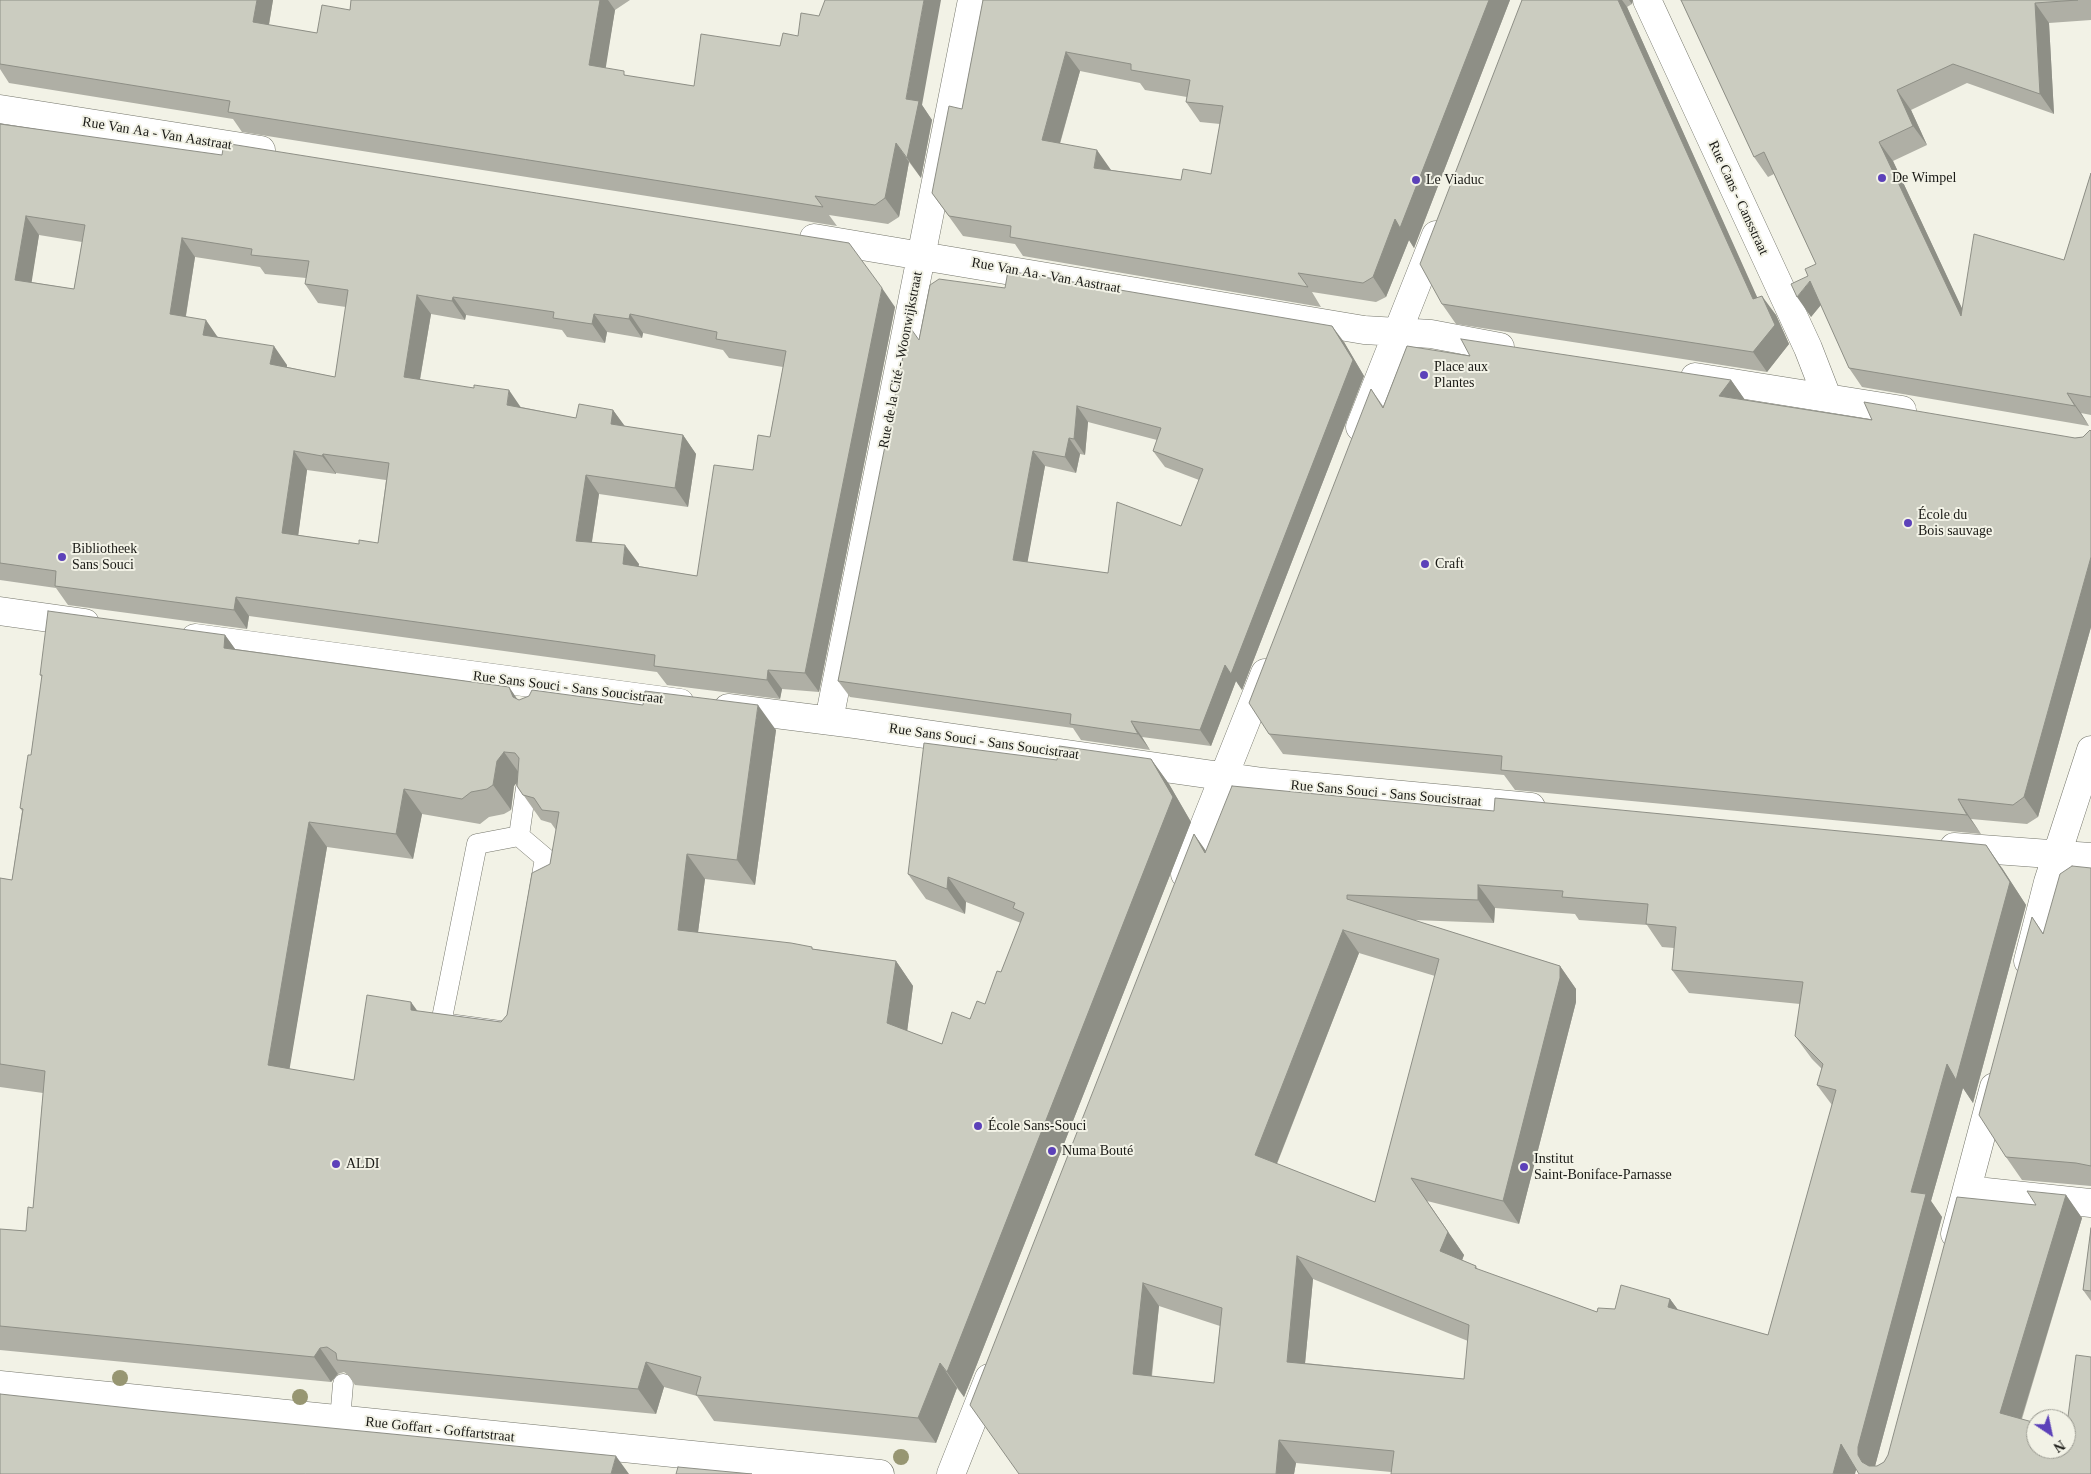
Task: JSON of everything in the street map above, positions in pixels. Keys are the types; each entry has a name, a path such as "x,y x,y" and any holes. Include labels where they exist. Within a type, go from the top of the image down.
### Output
{"street":[{"name":"Rue de la Cité - Woonwijkstraat","path":"829,720 972,0"},
{"name":"Rue Cans - Cansstraat","path":"1647,0 1808,348 1827,397"},
{"name":"Rue Van Aa - Van Aastraat","path":"0,109 286,155"},
{"path":"1351,450 1445,211"},
{"name":"Rue Van Aa - Van Aastraat","path":"790,234 1364,330 1431,334 1460,341 1527,351"},
{"path":"1672,373 1923,413"},
{"path":"0,611 108,626"},
{"name":"Rue Sans Souci - Sans Soucistraat","path":"168,634 541,695 829,720 1274,783 1560,810"},
{"path":"1177,896 1274,651"},
{"path":"2022,983 2058,855 2091,750"},
{"path":"1925,845 2091,857"},
{"path":"1949,1256 2002,1058"},
{"path":"1967,1190 2091,1203"},
{"path":"951,1474 996,1359"},
{"name":"Rue Goffart - Goffartstraat","path":"0,1385 880,1474"}],"lane":[{"path":"519,836 526,788"},
{"path":"519,836 545,858 515,1033 441,1023 477,844 519,836"},
{"path":"340,1420 343,1384"}],"building":[{"path":"0,0 257,0 253,22 317,33 322,5 350,10 351,0 600,0 589,65 624,71 624,75 694,86 701,34 780,46 783,33 798,36 801,13 819,16 825,0 924,0 906,99 919,101 907,158 896,143 885,198 875,205 815,196 823,207 228,112 230,101 0,64"},
{"path":"983,0 1489,0 1400,228 1395,219 1373,277 1363,283 1298,273 1308,287 1010,237 1011,226 949,216 932,193 949,106 962,109","holes":["1066,52 1131,64 1131,70 1190,80 1186,102 1223,106 1211,174 1183,169 1181,180 1094,168 1097,150 1042,140"]},
{"path":"1522,0 1618,0 1753,299 1762,296 1775,325 1753,352 1442,304 1420,264"},
{"path":"1681,0 2078,0 2035,3 2040,94 1953,64 1897,90 1913,126 1879,142 1961,316 1974,234 2064,260 2091,173 2091,397 2067,393 2075,406 1849,368 1810,281 1797,297 1791,284 1808,276 1805,269 1816,264 1764,152 1754,157"},
{"path":"0,124 222,155 224,143 849,243 882,288 805,673 768,670 767,680 654,666 655,655 236,597 234,610 55,586 56,571 0,563","holes":["26,216 85,225 74,289 15,280","182,238 252,249 251,255 309,261 305,284 348,290 335,377 270,364 274,346 203,335 206,320 170,314","417,295 452,301 453,297 554,312 553,318 592,324 594,314 629,319 630,314 717,332 716,339 786,351 770,437 758,435 753,470 714,465 697,576 623,564 625,545 576,541 586,475 675,488 683,435 611,424 613,410 579,404 576,418 507,405 509,390 474,385 474,388 404,377","294,451 389,463 378,543 359,540 359,544 282,533"]},
{"path":"1008,271 1332,326 1353,360 1231,674 1225,665 1200,730 1131,721 1138,734 1070,724 1071,714 838,681 909,326 919,340 930,285 939,279 1005,288","holes":["1077,406 1161,428 1153,451 1203,469 1181,526 1117,502 1108,573 1013,560 1033,451 1065,457 1069,438 1074,439"]},
{"path":"1461,339 1731,380 1719,396 1872,420 1864,402 2075,438 2083,437 2090,430 2091,557 2024,797 2013,805 1958,799 1967,815 1501,770 1502,756 1269,734 1249,703 1371,389 1383,408 1407,346 1470,356"},
{"path":"48,611 225,635 224,648 509,687 513,697 519,700 529,696 532,690 643,705 645,691 758,705 737,860 687,854 678,930 791,943 812,947 812,949 896,961 887,1023 942,1044 952,1012 970,1019 977,1001 985,1004 997,971 1001,972 1024,913 1013,908 1015,903 948,877 947,889 908,874 924,743 1057,760 1059,746 1151,759 1173,797 947,1372 940,1363 918,1418 696,1395 701,1377 646,1362 638,1389 337,1360 336,1353 327,1347 320,1348 314,1357 0,1326 0,1229 26,1231 28,1207 33,1208 45,1071 0,1064 0,878 12,880 23,809 20,808 28,755 31,755 42,675 40,675","holes":["504,752 515,753 519,758 517,786 523,795 534,798 542,810 559,812 550,864 532,873 507,1015 501,1022 411,1010 411,1002 367,995 354,1080 268,1065 309,822 396,834 404,789 462,799 471,792 487,789 493,785 497,761"]},
{"path":"1232,786 1494,811 1495,798 1986,845 2010,882 1956,1080 1947,1064 1911,1192 1926,1194 1858,1447 1858,1455 1862,1462 1869,1466 1877,1466 1884,1462 1888,1455 1957,1197 2036,1205 2027,1191 2066,1195 2000,1413 2026,1420 2026,1459 2076,1459 2076,1409 2069,1409 2076,1355 2091,1357 2091,1474 1859,1474 1841,1444 1833,1474 1391,1474 1394,1451 1279,1440 1276,1474 1019,1474 970,1405 1194,834 1205,853","holes":["1478,885 1563,891 1562,897 1648,904 1646,924 1676,927 1672,970 1803,982 1795,1036 1823,1064 1817,1085 1836,1090 1768,1335 1668,1307 1670,1299 1621,1285 1615,1309 1598,1308 1597,1312 1475,1268 1476,1266 1440,1251 1448,1232 1411,1178 1503,1201 1560,978 1560,966 1347,899 1347,895 1478,900","1343,930 1439,959 1375,1202 1255,1155","1297,1256 1469,1325 1464,1379 1287,1362","1143,1283 1222,1308 1214,1383 1133,1374"]},
{"path":"2072,866 2091,868 2091,1166 2006,1157 1979,1115 2032,917 2043,934 2060,874"},
{"path":"2091,1228 2091,1291 2083,1290"},
{"path":"0,1394 616,1456 611,1474 0,1474"},
{"path":"678,1467 752,1474 676,1474"}],"place":[{"name":"De Wimpel","path":"1882,178"},
{"name":"Le Viaduc","path":"1416,180"},
{"name":"Place aux Plantes","path":"1424,375"},
{"name":"École du Bois sauvage","path":"1908,523"},
{"name":"Bibliotheek Sans Souci","path":"62,557"},
{"name":"Craft","path":"1425,564"},
{"name":"École Sans-Souci","path":"978,1126"},
{"name":"Numa Bouté","path":"1052,1151"},
{"name":"ALDI","path":"336,1164"},
{"name":"Institut Saint-Boniface-Parnasse","path":"1524,1167"}]}
